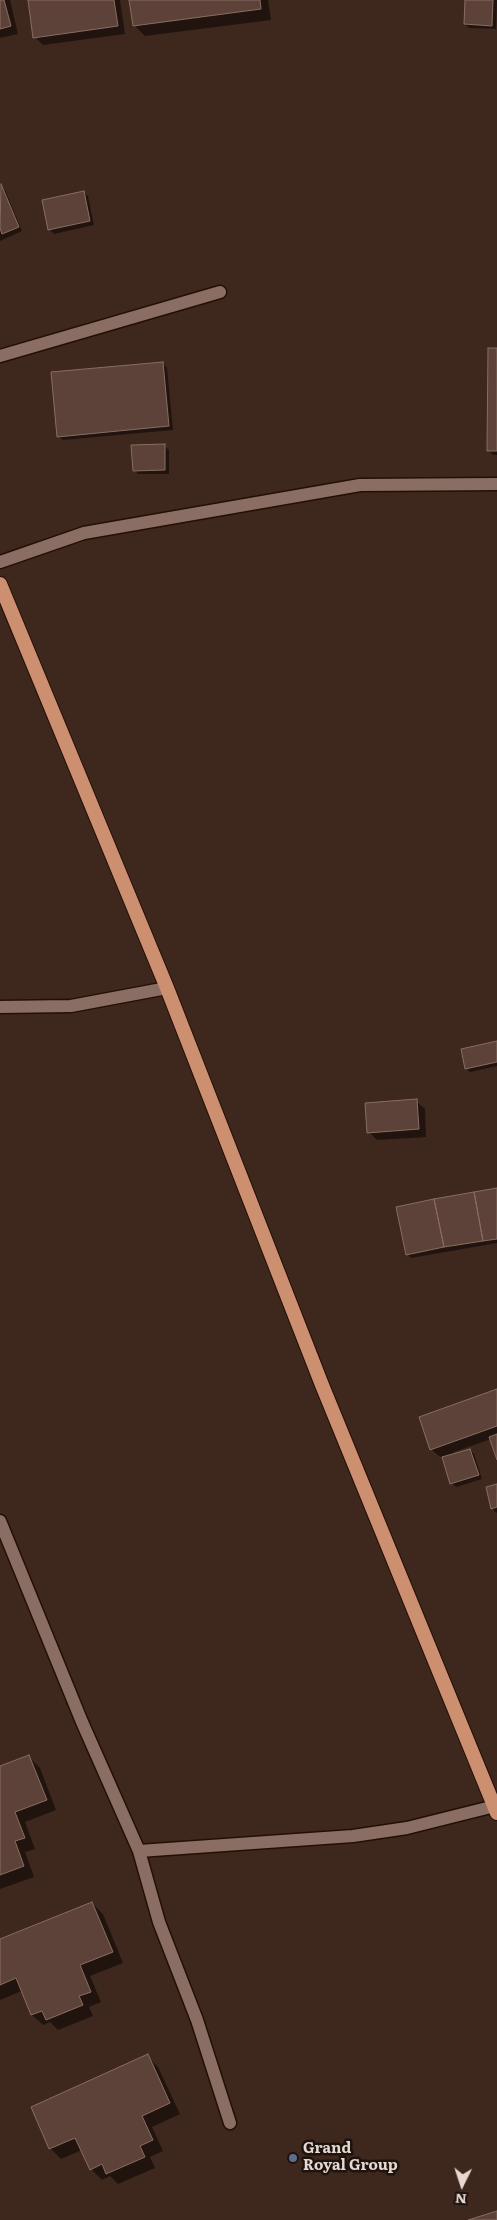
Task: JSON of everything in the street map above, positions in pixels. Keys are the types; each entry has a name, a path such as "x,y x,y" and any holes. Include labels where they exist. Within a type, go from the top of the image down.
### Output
{"highway":[{"path":"0,584 167,988 322,1384 496,1809"}],"street":[{"path":"0,356 220,292"},
{"path":"0,562 84,533 360,485 497,484"},
{"path":"0,1007 71,1006 167,988"},
{"path":"0,1521 82,1722 139,1851 159,1922 197,2020 230,2123"},
{"path":"139,1851 353,1836 407,1828 496,1809"}],"building":[{"path":"0,0 4,0 11,26 0,29"},
{"path":"28,0 114,0 118,26 33,38"},
{"path":"129,0 260,0 261,9 133,26"},
{"path":"465,0 493,0 492,26 464,24"},
{"path":"1,184 19,227 2,234 0,228"},
{"path":"84,191 90,221 48,230 42,200"},
{"path":"488,348 497,348 497,451 487,451"},
{"path":"163,362 169,426 57,437 51,372"},
{"path":"165,444 165,470 133,471 131,445"},
{"path":"497,1041 497,1062 465,1069 461,1049"},
{"path":"417,1099 419,1129 367,1133 365,1103"},
{"path":"497,1188 497,1239 483,1241 474,1192"},
{"path":"474,1192 483,1241 444,1247 434,1199"},
{"path":"434,1199 444,1247 406,1255 396,1207"},
{"path":"497,1389 497,1426 430,1450 419,1417"},
{"path":"497,1434 497,1460 489,1437"},
{"path":"470,1449 479,1475 450,1484 442,1457"},
{"path":"497,1484 497,1507 491,1509 486,1487"},
{"path":"29,1755 47,1800 15,1812 25,1838 15,1841 24,1866 0,1875 0,1766"},
{"path":"92,1902 113,1952 80,1965 91,1992 79,1996 83,2005 46,2020 42,2011 31,2015 16,1978 0,1985 0,1939"},
{"path":"148,2054 170,2103 142,2116 153,2140 140,2146 145,2157 106,2174 102,2164 90,2170 75,2138 49,2149 31,2107"},
{"path":"497,2211 497,2220 468,2220"}],"place":[{"name":"Grand Royal Group","path":"293,2158"}]}
